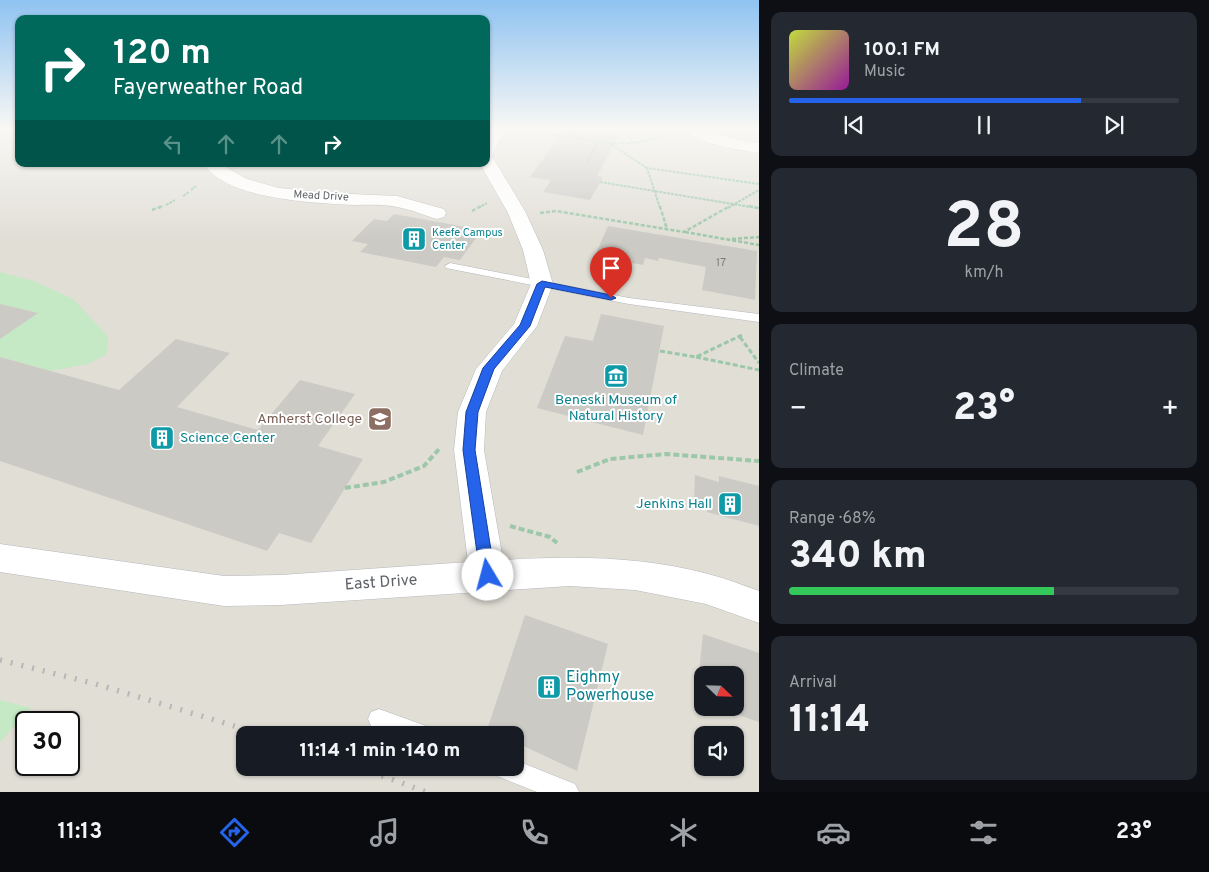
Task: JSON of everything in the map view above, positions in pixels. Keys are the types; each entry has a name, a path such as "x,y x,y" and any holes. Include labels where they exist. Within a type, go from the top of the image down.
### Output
{"street":[{"name":"Mead Drive","path":"214,167 216,170 241,183 278,193 327,198 397,201 437,213"},
{"path":"488,575 469,450 472,412 489,368 525,326 542,284 533,250 528,213 502,190 490,167"},
{"name":"East Drive","path":"0,558 224,591 281,590 488,575 570,572 635,575 708,589 759,607"}],"lane":[{"path":"450,266 646,304 759,318"},
{"path":"379,719 397,726"},
{"path":"524,775 568,792"}],"path":[{"path":"642,165 647,168 759,184"},
{"path":"647,168 667,229"},
{"path":"600,182 759,208"},
{"path":"183,196 196,186"},
{"path":"684,232 759,190"},
{"path":"152,210 175,200"},
{"path":"528,213 556,211 759,245"},
{"path":"726,239 759,237"},
{"path":"696,356 740,337 745,332"},
{"path":"740,337 759,363"},
{"path":"660,350 759,370"},
{"path":"345,488 384,482 424,466 441,446"},
{"path":"577,472 610,459 666,454 759,461"},
{"path":"506,525 550,537 560,548"}],"shaded area":[{"name":"Amherst College","path":"0,165 15,165 15,167 490,167 490,165 759,165 759,792 0,792"}],"green space":[{"path":"0,272 34,281 73,299 107,335 106,355 87,364 51,371 0,357 0,339 37,313 0,304"},
{"path":"0,700 31,708 28,711 15,711 15,726 0,742"}],"building":[{"path":"539,165 603,165 597,176 603,177 590,200 543,192 551,180 530,177"},
{"name":"Keefe Campus Center","path":"394,214 466,227 460,235 476,238 460,260 444,257 436,267 360,252 368,244 352,241 374,219 387,221"},
{"path":"608,226 757,251 755,300 702,290 706,267 659,258 658,261 645,258 643,265 595,256"},
{"path":"0,304 38,313 0,339"},
{"path":"601,314 664,326 643,435 537,408 565,336 593,341"},
{"name":"Science Center","path":"176,339 230,353 177,407 258,430 300,380 355,394 318,446 363,459 311,543 279,533 267,551 0,461 0,357 119,390"},
{"name":"Jenkins Hall","path":"695,475 719,482 719,476 759,486 759,526 707,512 708,506 694,502"},
{"name":"Eighmy Powerhouse","path":"525,615 608,644 577,771 524,746 524,726 488,726"},
{"path":"703,634 759,653 759,722 741,716 744,716 744,666 700,666"}],"railway":[{"path":"0,660 96,684 236,726"},
{"path":"383,776 426,792"}],"place":[{"name":"Keefe Campus Center","path":"414,239"},
{"name":"Beneski Museum of Natural History","path":"616,376"},
{"name":"Amherst College","path":"380,419"},
{"name":"Science Center","path":"162,438"},
{"name":"Jenkins Hall","path":"730,504"},
{"name":"Eighmy Powerhouse","path":"549,687"}],"route":[{"path":"488,575 469,450 472,412 489,368 525,326 542,284 611,298"}]}
